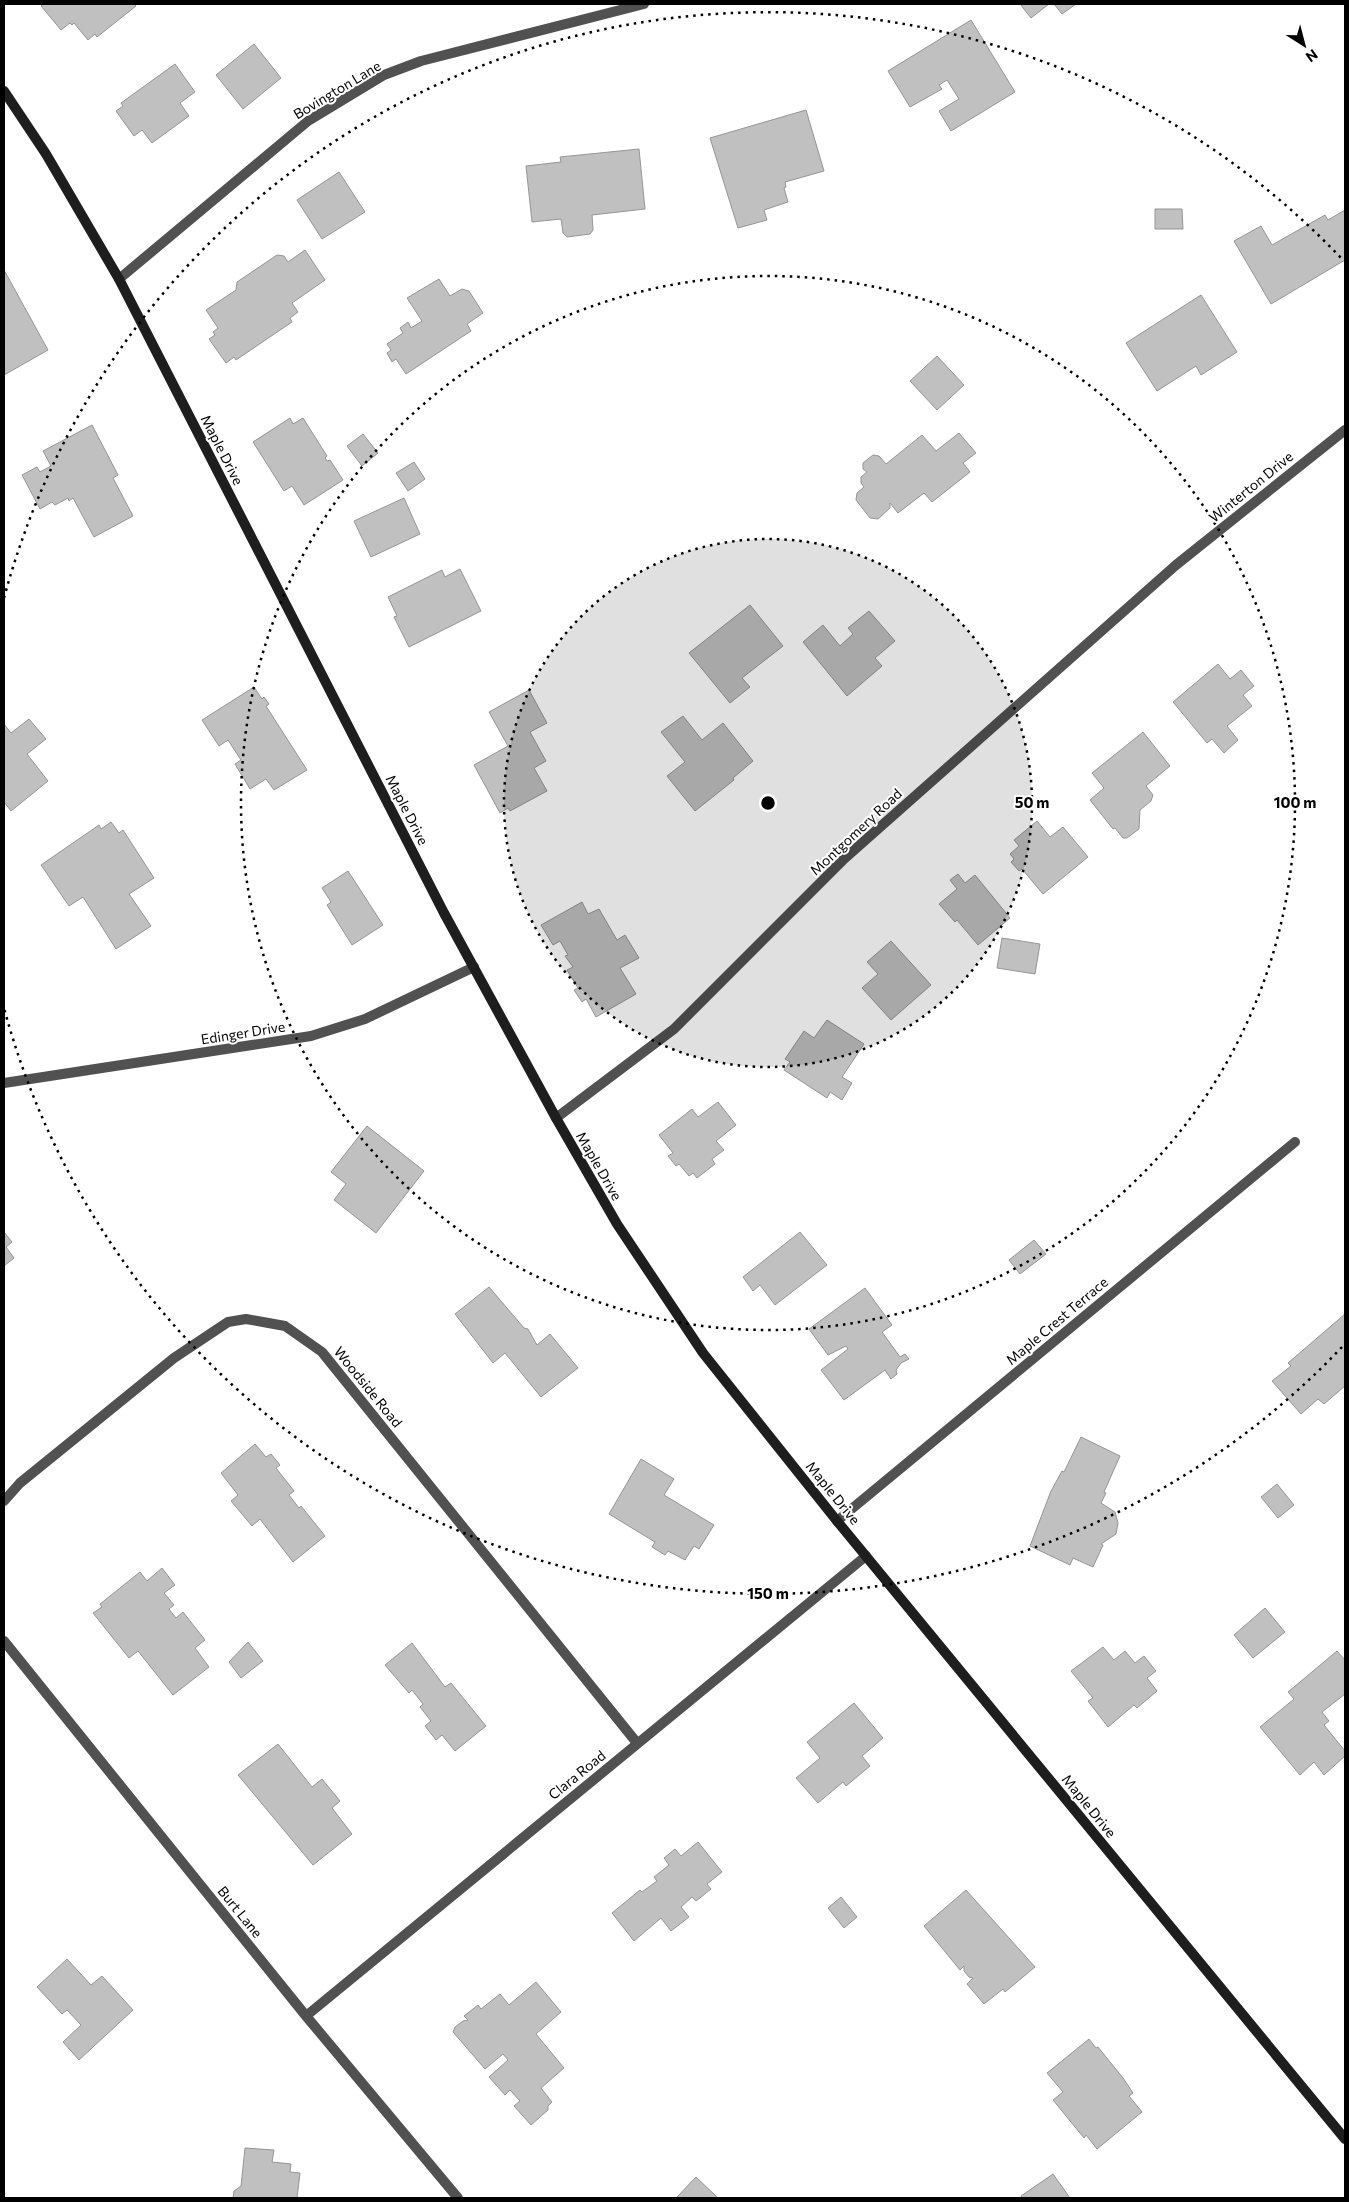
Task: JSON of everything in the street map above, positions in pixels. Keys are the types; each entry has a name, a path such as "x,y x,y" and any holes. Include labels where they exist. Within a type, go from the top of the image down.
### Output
{"street":[{"name":"Bovington Lane","path":"119,279 308,121 384,75 421,61 644,4"},
{"name":"Maple Drive","path":"4,91 46,154 119,279 474,967 556,1118 617,1224 703,1353 838,1522 1345,2139"},
{"name":"Winterton Drive","path":"1176,565 1345,430"},
{"name":"Montgomery Road","path":"556,1118 674,1029 844,859 1176,565"},
{"name":"Edinger Drive","path":"4,1083 311,1036 365,1019 474,967"},
{"name":"Maple Crest Terrace","path":"838,1522 1295,1142"},
{"name":"Woodside Road","path":"4,1501 20,1483 174,1358 228,1322 246,1319 285,1326 322,1352 637,1743"},
{"name":"Clara Road","path":"306,2016 866,1556"},
{"name":"Burt Lane","path":"4,1641 306,2016 458,2198"}],"building":[{"path":"44,4 134,4 136,6 97,37 95,34 88,40 74,23 72,25 70,23 61,30 41,6"},
{"path":"1020,4 1049,4 1031,18"},
{"path":"1054,4 1076,4 1062,14"},
{"path":"971,20 1015,92 951,131 939,111 959,99 947,80 939,85 942,89 910,107 888,71"},
{"path":"254,44 281,78 243,109 216,75"},
{"path":"175,64 195,92 180,103 189,116 152,143 142,130 134,136 116,111 123,106 121,103"},
{"path":"806,110 824,171 785,182 786,187 784,188 788,202 764,210 767,220 738,228 710,138"},
{"path":"639,149 645,209 592,215 593,230 590,234 567,237 563,233 561,219 532,222 526,166 561,162 560,157"},
{"path":"339,172 365,212 322,239 297,200"},
{"path":"1155,209 1182,209 1183,229 1155,229"},
{"path":"1345,210 1345,260 1271,304 1234,241 1261,226 1272,245 1325,215 1328,220"},
{"path":"305,250 325,280 292,303 298,312 290,318 292,322 236,360 234,357 226,363 209,339 215,335 213,332 218,328 206,310 236,290 237,282 277,255 284,256 288,262"},
{"path":"4,270 48,350 4,375"},
{"path":"439,279 450,296 462,289 469,291 483,313 467,324 471,331 406,374 396,359 392,362 387,353 391,350 387,344 403,333 400,328 408,322 411,328 422,321 407,298"},
{"path":"1201,295 1237,352 1201,375 1196,366 1157,391 1126,343"},
{"path":"937,356 964,385 937,410 910,381"},
{"path":"290,418 293,424 303,418 327,456 325,458 327,461 330,460 343,480 304,505 292,486 284,491 253,442"},
{"path":"92,425 118,475 113,478 133,516 94,537 73,498 69,501 68,498 55,505 52,502 40,509 22,475 37,467 40,472 51,466 43,451"},
{"path":"959,433 976,453 963,463 970,472 932,502 924,493 898,513 890,503 890,508 878,519 870,518 856,500 857,493 864,487 861,483 861,477 867,472 863,469 863,463 873,455 879,456 886,464 922,435 936,451"},
{"path":"363,434 378,453 362,466 347,446"},
{"path":"414,462 425,479 408,491 396,473"},
{"path":"404,498 420,534 371,557 354,521"},
{"path":"460,569 481,611 409,647 394,617 397,616 388,597 442,570 445,577"},
{"path":"750,605 783,646 742,678 750,687 730,703 689,653"},
{"path":"869,611 895,641 875,658 882,666 847,696 803,642 823,625 840,646 853,634 848,628"},
{"path":"1218,664 1230,679 1241,670 1254,686 1243,695 1252,706 1227,726 1238,740 1224,753 1212,739 1207,743 1173,702"},
{"path":"254,687 262,699 264,697 269,704 266,706 307,770 274,790 266,779 250,789 235,764 241,760 228,740 219,746 202,720"},
{"path":"529,690 547,723 530,732 546,761 534,768 547,791 510,811 508,808 500,813 474,765 508,746 489,712"},
{"path":"683,716 702,740 723,723 753,761 733,778 734,780 695,811 667,776 685,762 661,732"},
{"path":"29,719 46,739 27,754 48,781 11,811 4,802 4,724 11,733"},
{"path":"1143,732 1170,766 1146,786 1153,795 1151,801 1140,810 1139,829 1127,838 1123,838 1115,828 1113,829 1090,800 1104,788 1092,773"},
{"path":"1037,821 1050,837 1063,827 1088,857 1043,894 1022,869 1019,871 1011,862 1014,859 1010,854 1019,846 1014,840"},
{"path":"111,822 119,833 123,830 154,878 129,894 151,926 116,949 83,897 69,906 41,865 99,825 101,829"},
{"path":"348,871 383,925 352,945 327,905 331,902 322,888"},
{"path":"958,874 965,883 975,875 1010,918 978,945 957,920 955,922 939,904 957,889 950,880"},
{"path":"582,902 588,914 599,909 617,940 625,935 639,958 620,968 636,994 596,1017 586,999 582,1002 574,990 578,988 567,970 573,967 565,956 568,955 560,941 553,945 541,925"},
{"path":"1002,938 1040,944 1035,974 997,968"},
{"path":"891,941 931,985 891,1020 862,988 878,974 867,962"},
{"path":"827,1020 864,1044 842,1077 852,1083 842,1100 830,1092 827,1098 784,1070 790,1062 785,1059 804,1031 814,1038"},
{"path":"718,1102 736,1125 716,1141 724,1150 712,1159 715,1164 697,1178 693,1173 689,1176 679,1164 676,1166 668,1156 673,1153 659,1135 692,1109 698,1117"},
{"path":"367,1126 424,1171 376,1233 334,1200 346,1184 331,1172"},
{"path":"4,1232 12,1242 6,1247 14,1258 4,1266"},
{"path":"800,1232 827,1265 775,1305 760,1285 753,1291 743,1277"},
{"path":"1034,1240 1046,1254 1020,1274 1009,1260"},
{"path":"489,1287 524,1328 528,1329 537,1345 550,1334 578,1368 541,1397 505,1353 493,1363 455,1314"},
{"path":"865,1288 892,1325 882,1332 900,1357 905,1354 909,1359 901,1363 896,1370 897,1374 891,1379 885,1370 844,1400 821,1370 848,1349 846,1346 828,1355 809,1329"},
{"path":"1345,1314 1345,1386 1324,1404 1318,1399 1301,1414 1272,1381 1291,1366 1288,1363"},
{"path":"1081,1437 1120,1456 1101,1503 1115,1512 1118,1523 1116,1534 1101,1544 1103,1545 1093,1567 1073,1558 1070,1565 1030,1546 1051,1491 1062,1471 1064,1472"},
{"path":"255,1444 266,1457 271,1454 280,1465 276,1468 294,1491 289,1495 299,1508 301,1506 325,1536 293,1562 260,1519 252,1526 231,1501 238,1495 221,1473"},
{"path":"641,1459 674,1479 664,1495 714,1525 699,1549 694,1546 685,1560 668,1551 665,1555 652,1547 655,1542 609,1514"},
{"path":"1277,1484 1294,1505 1278,1518 1261,1497"},
{"path":"162,1568 175,1585 164,1593 174,1605 169,1609 176,1618 183,1612 205,1640 195,1648 209,1667 173,1695 138,1651 129,1658 93,1613 102,1607 100,1604 140,1572 147,1581"},
{"path":"1265,1608 1285,1632 1253,1658 1234,1635"},
{"path":"248,1642 263,1661 241,1678 229,1662"},
{"path":"412,1643 445,1687 451,1683 486,1726 455,1751 442,1735 436,1740 425,1726 431,1721 420,1707 423,1704 412,1690 409,1693 385,1665"},
{"path":"1103,1647 1114,1660 1125,1651 1135,1663 1144,1656 1156,1671 1147,1678 1157,1691 1137,1708 1134,1705 1108,1727 1088,1701 1093,1698 1071,1671"},
{"path":"1337,1651 1345,1660 1345,1694 1322,1712 1329,1721 1324,1725 1345,1751 1345,1756 1324,1775 1314,1762 1300,1775 1260,1727 1294,1699 1288,1692"},
{"path":"854,1703 883,1738 862,1756 870,1766 846,1786 843,1782 818,1803 796,1778 820,1758 807,1742"},
{"path":"278,1744 312,1787 322,1779 340,1801 332,1808 352,1834 313,1865 238,1775"},
{"path":"698,1842 722,1872 707,1884 711,1889 696,1901 692,1897 681,1907 689,1917 671,1931 661,1918 634,1941 612,1913 640,1890 642,1892 657,1881 654,1877 669,1865 664,1858 675,1849 681,1856"},
{"path":"966,1890 1035,1967 1005,1992 1003,1989 984,2004 967,1984 973,1978 969,1977 964,1971 964,1966 960,1970 924,1926"},
{"path":"841,1897 857,1917 844,1928 828,1908"},
{"path":"67,1959 91,1985 102,1976 133,2010 79,2060 63,2042 81,2025 67,2010 62,2014 37,1987"},
{"path":"536,1982 561,2012 536,2034 564,2068 541,2088 552,2102 548,2106 548,2110 531,2125 514,2106 520,2101 510,2090 505,2095 489,2077 508,2060 503,2054 485,2069 453,2032 455,2027 468,2020 464,2016 478,2005 481,2009 500,1994 509,2005"},
{"path":"1089,2039 1096,2048 1098,2047 1123,2078 1133,2093 1129,2096 1142,2112 1097,2149 1086,2135 1084,2138 1053,2100 1063,2092 1047,2073"},
{"path":"245,2148 274,2150 272,2162 291,2164 290,2172 300,2173 297,2198 233,2198 234,2191 241,2186"},
{"path":"1053,2174 1070,2198 1022,2198 1021,2196"},
{"path":"696,2177 718,2198 676,2198"}]}
